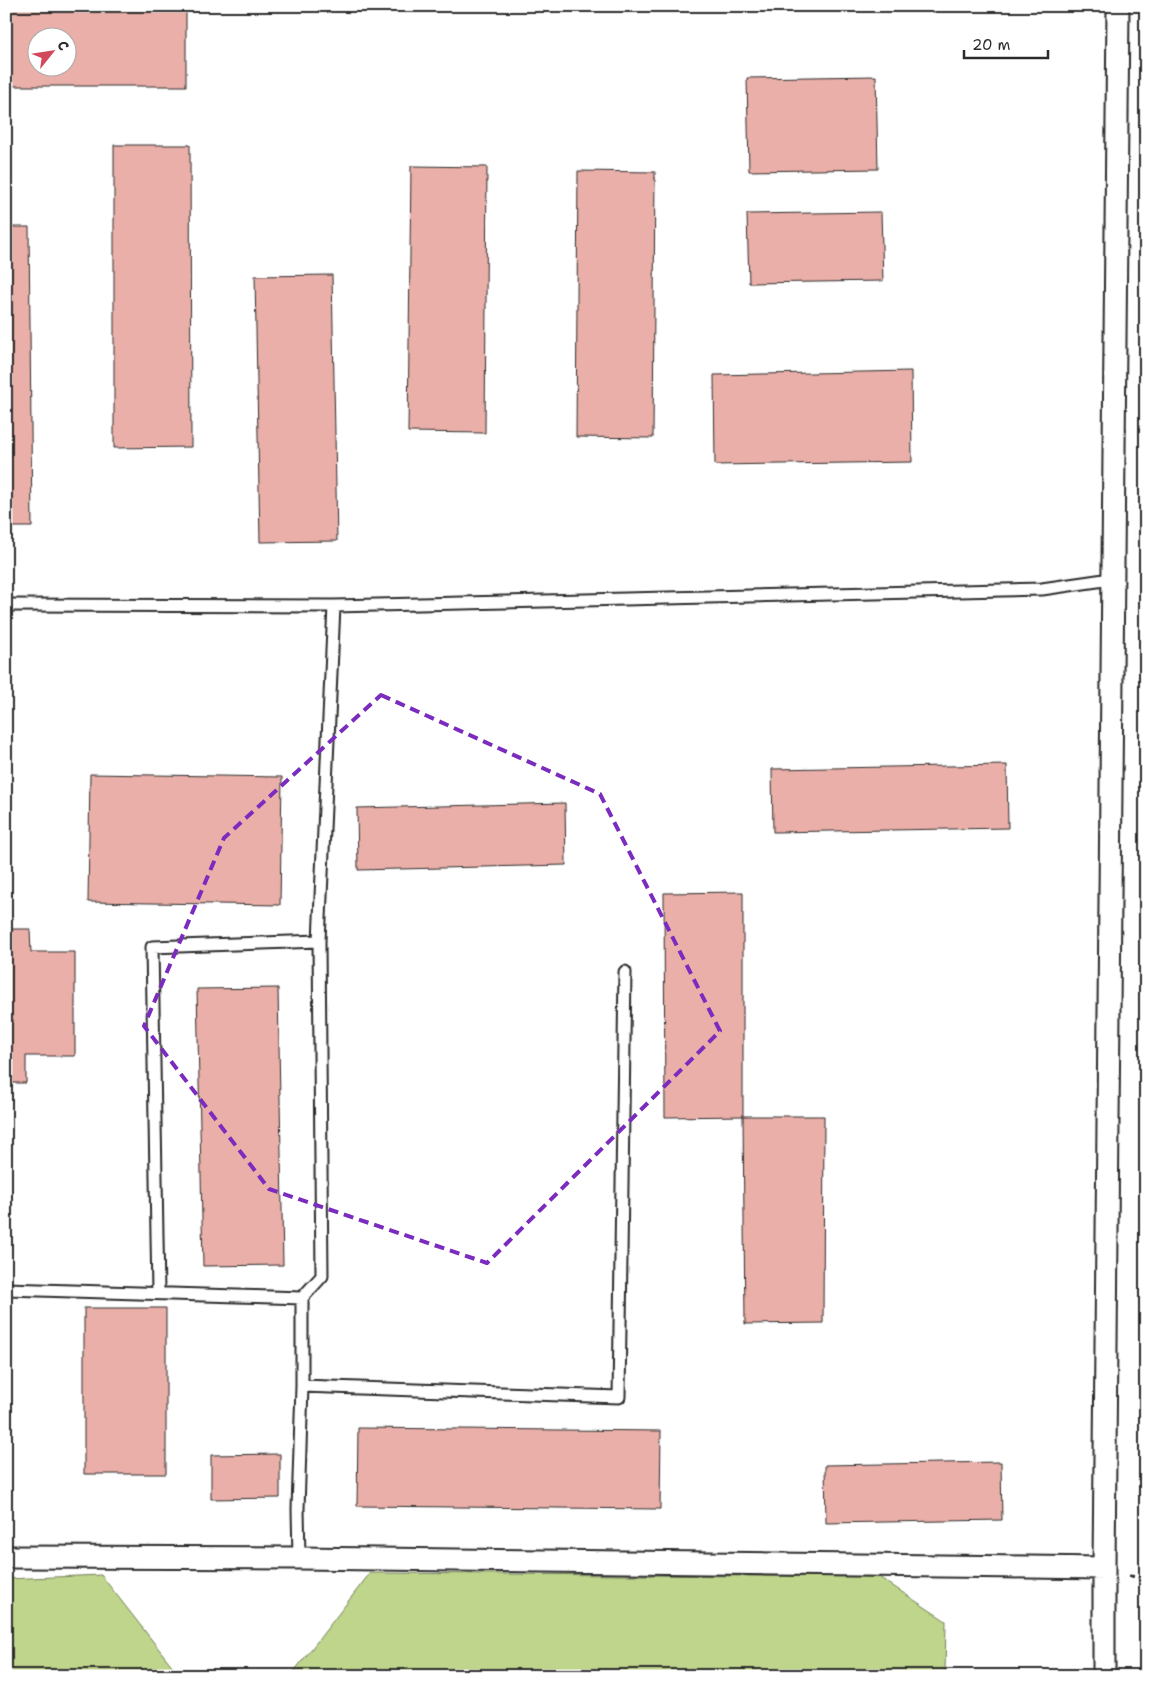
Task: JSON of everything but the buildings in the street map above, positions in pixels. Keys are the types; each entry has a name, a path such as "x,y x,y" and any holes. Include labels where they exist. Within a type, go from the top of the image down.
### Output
{"street":[{"path":"1104,1676 1111,579 1118,6"},
{"path":"6,1557 300,1558 1104,1568"}],"lane":[{"path":"6,604 334,606 1042,589 1111,579"},
{"path":"300,1558 298,1509 302,1386 302,1298 322,1276 319,940 334,606"},
{"path":"158,1293 152,947 319,940"},
{"path":"302,1386 619,1397 625,972"},
{"path":"6,1289 302,1298"}],"highlighted area":[{"path":"381,695 600,794 720,1031 487,1263 269,1189 144,1026 224,838"}],"green space":[{"path":"370,1573 879,1577 946,1621 945,1676 289,1676"},
{"path":"101,1575 180,1676 6,1676 6,1579"}]}
